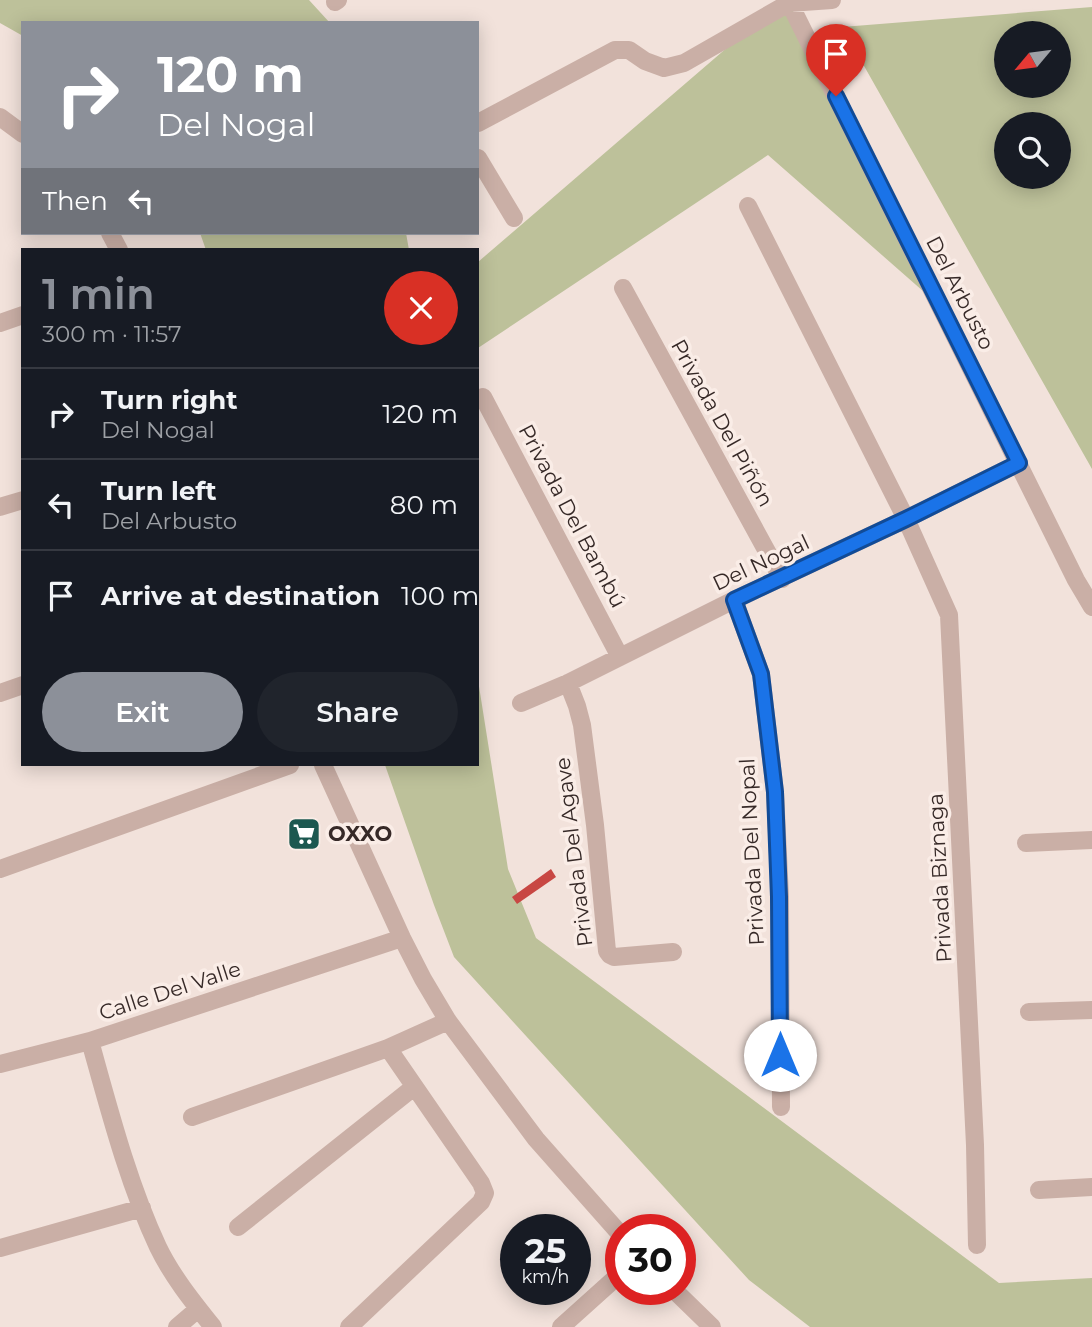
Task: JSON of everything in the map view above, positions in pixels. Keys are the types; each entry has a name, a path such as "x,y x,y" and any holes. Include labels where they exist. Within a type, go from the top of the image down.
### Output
{"street":[{"path":"479,122 615,50 629,50 645,61 664,68 684,63 788,2 832,0"},
{"name":"Del Arbusto","path":"788,2 1076,580 1092,607"},
{"path":"0,117 21,133"},
{"path":"479,160 514,218"},
{"name":"Privada Biznaga","path":"748,206 906,519 949,615 975,1145 977,1245"},
{"name":"Privada Del Piñón","path":"623,288 782,579"},
{"path":"0,323 21,316"},
{"name":"Privada Del Bambú","path":"483,397 621,657"},
{"name":"Del Nogal","path":"521,702 568,683 1019,463"},
{"path":"0,507 21,500"},
{"name":"Privada Del Nopal","path":"734,600 761,674 775,792 779,897 780,1107"},
{"name":"Privada Del Agave","path":"568,683 582,726 607,951 614,957 673,952"},
{"path":"0,692 21,686"},
{"path":"0,869 287,766"},
{"path":"323,766 402,938 448,1021 536,1139 605,1217"},
{"path":"1026,843 1092,840"},
{"name":"Calle Del Valle","path":"213,1327 174,1276 158,1247 114,1127 90,1041 402,938"},
{"path":"1029,1012 1092,1010"},
{"path":"192,1117 388,1048 448,1021"},
{"path":"0,1064 90,1041"},
{"path":"349,1327 481,1202 485,1193 481,1183 388,1048"},
{"path":"238,1227 414,1087"},
{"path":"1039,1190 1092,1187"},
{"path":"0,1248 142,1208"},
{"path":"561,1327 605,1287"},
{"path":"689,1305 712,1327"},
{"path":"177,1327 198,1309"}],"green space":[{"path":"0,0 309,0 328,21 21,21 21,35 0,23"},
{"path":"789,3 940,306 768,155 479,347 479,261 758,21"},
{"path":"1092,7 1092,469 842,27"},
{"path":"201,235 406,235 409,248 205,248"},
{"path":"479,686 508,869 536,938 999,1283 1092,1278 1092,1327 810,1327 749,1280 696,1222 696,1214 689,1214 454,957 385,766 479,766"}],"building":[{"path":"551,869 556,877 517,904 512,897"}],"place":[{"name":"OXXO","path":"304,834"}],"route":[{"path":"780,1055 775,792 761,674 734,600 1019,463 836,96"}]}
